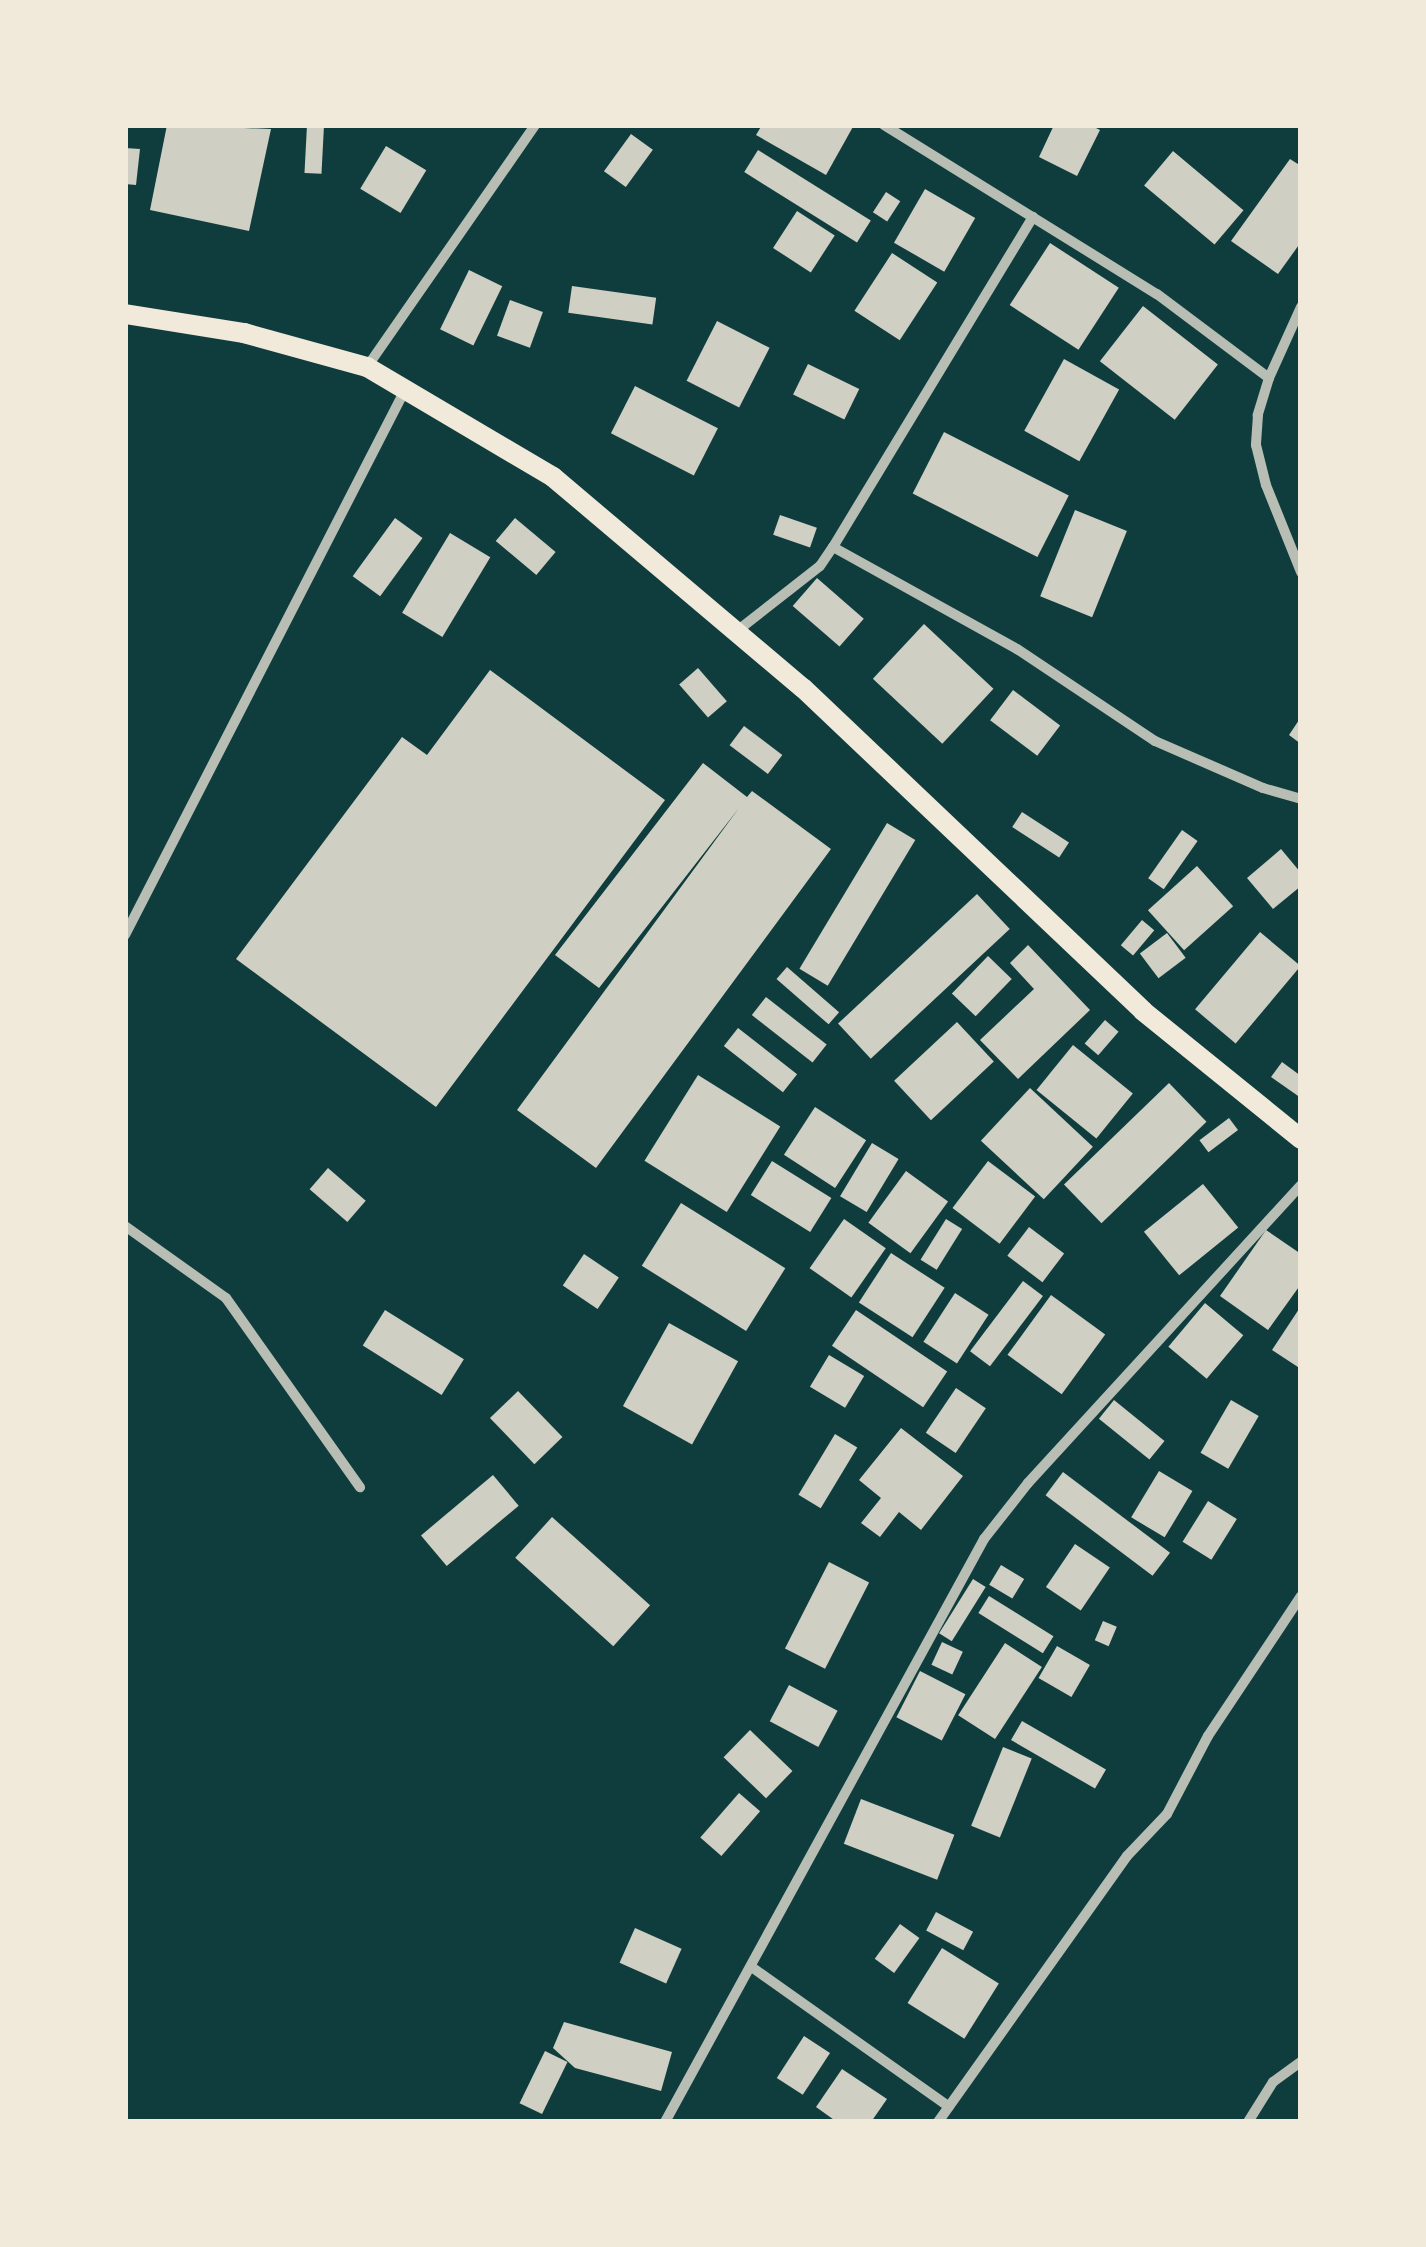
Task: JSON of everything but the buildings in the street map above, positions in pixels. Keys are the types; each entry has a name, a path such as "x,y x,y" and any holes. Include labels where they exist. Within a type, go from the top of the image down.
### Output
{"main road":[{"path":"125,314 244,333 367,367 553,477 804,688 1144,1011 1301,1139"}],"street":[{"path":"367,367 535,125"},
{"path":"884,125 1157,294 1270,378"},
{"path":"737,632 820,566 833,548 1033,217"},
{"path":"1301,307 1270,378 1258,415 1256,445 1266,485 1301,572"},
{"path":"125,935 405,390"},
{"path":"833,548 1017,649 1155,741 1263,788 1301,799"},
{"path":"665,2122 753,1968 984,1539 1028,1483 1301,1185"},
{"path":"125,1226 226,1298 360,1487"},
{"path":"938,2122 1127,1856 1167,1814 1208,1736 1301,1596"},
{"path":"753,1968 949,2106"},
{"path":"1248,2122 1274,2082 1301,2062"}]}
